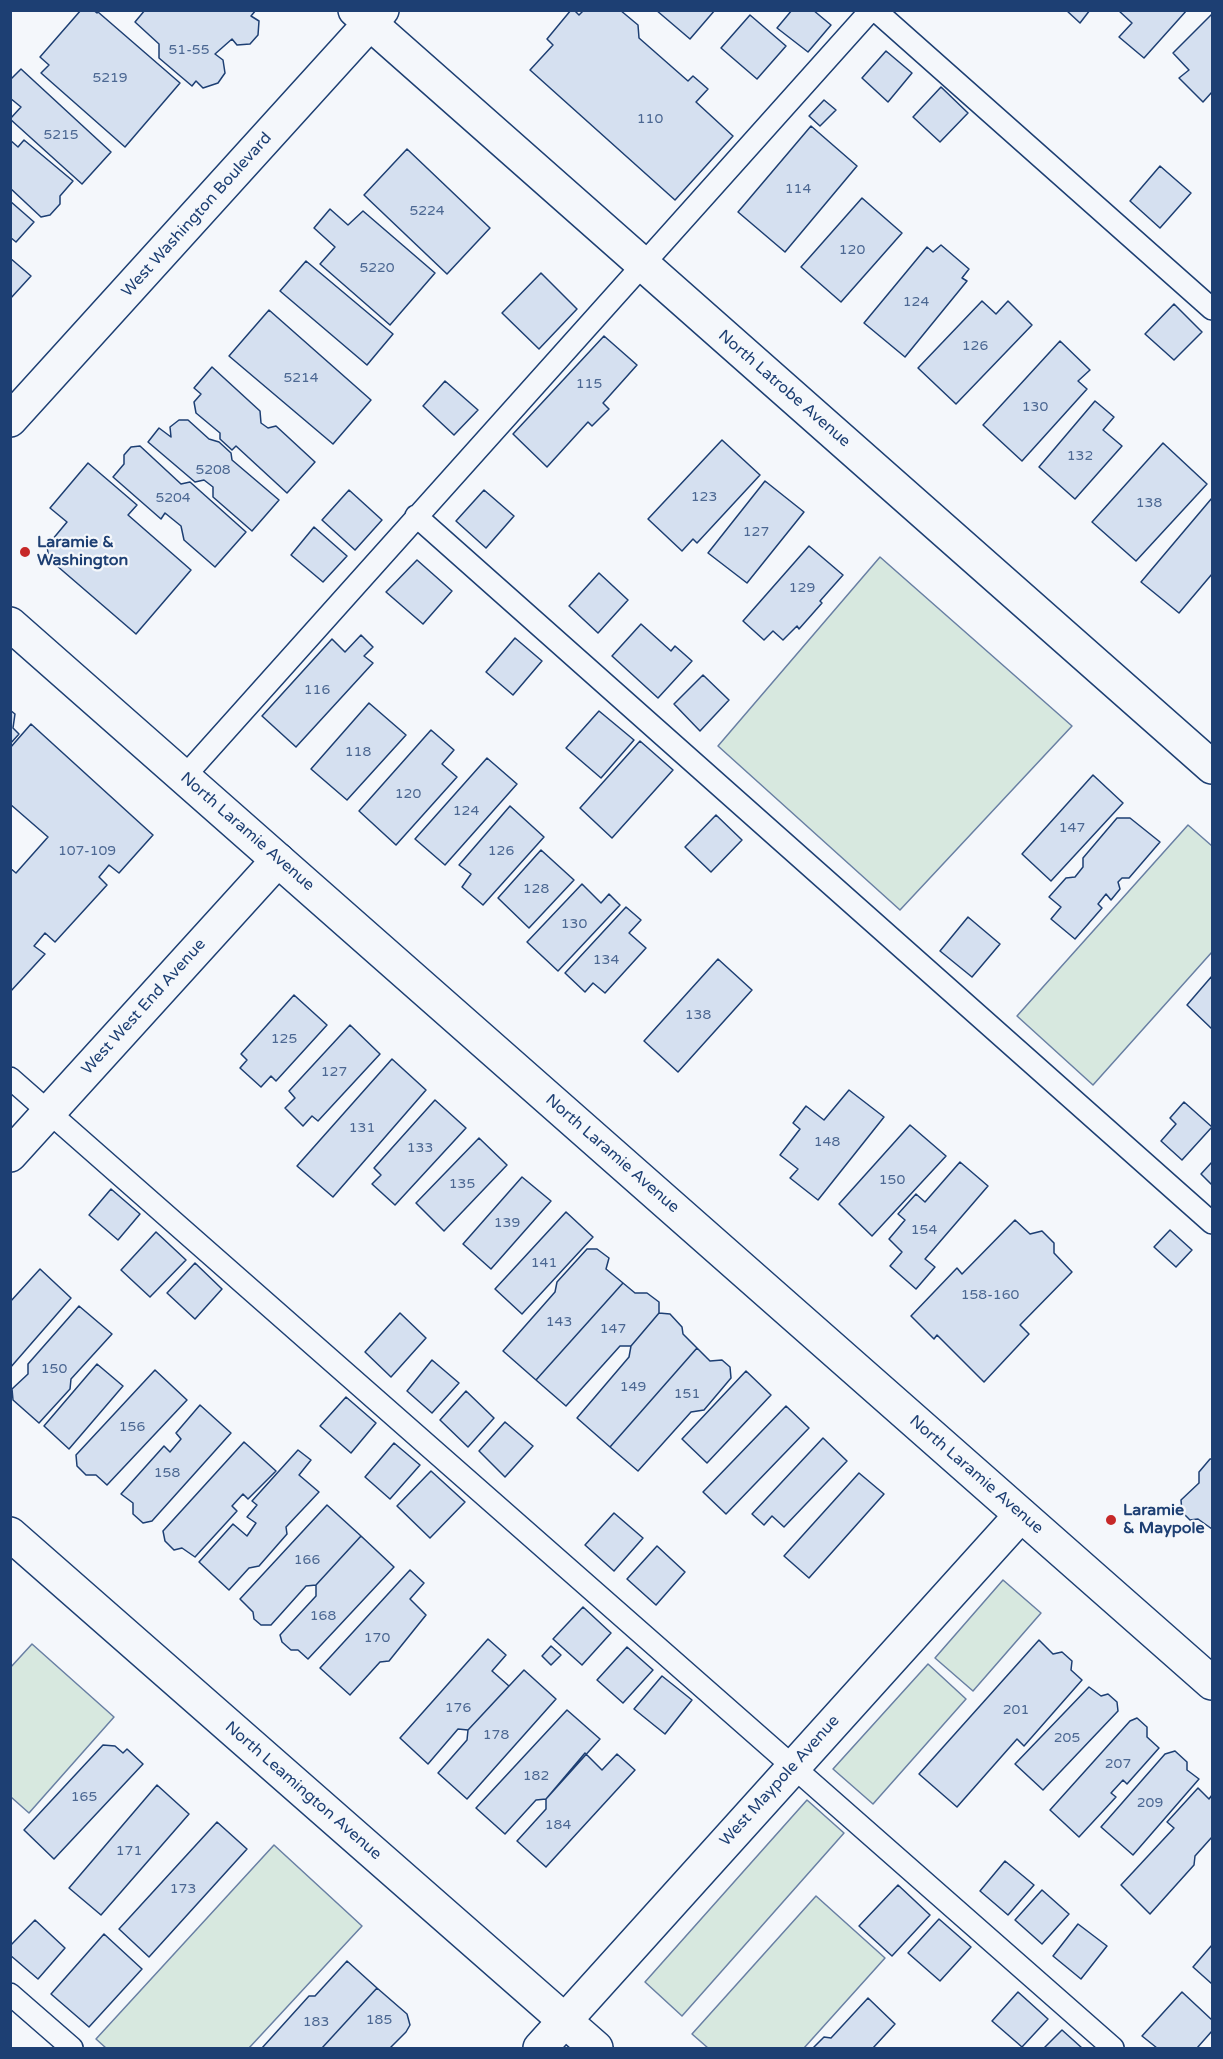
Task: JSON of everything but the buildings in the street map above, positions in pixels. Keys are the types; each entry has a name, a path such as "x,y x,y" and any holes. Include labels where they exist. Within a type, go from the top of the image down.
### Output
{"street":[{"name":"North Latrobe Avenue","path":"369,15 642,264 1212,767"},
{"name":"West Washington Boulevard","path":"10,420 369,15"},
{"name":"North Laramie Avenue","path":"10,624 1212,1683"},
{"name":"West West End Avenue","path":"10,1155 278,860"},
{"name":"West Maypole Avenue","path":"540,2049 1021,1515"},
{"name":"North Leamington Avenue","path":"10,1534 596,2049"}],"lane":[{"path":"184,777 642,264 873,10 1212,309"},
{"path":"416,516 1212,1223"},
{"path":"10,1078 1113,2049"},
{"path":"10,1994 72,2049"}],"shaded area":[{"path":"880,557 1072,726 900,910 718,746"},
{"path":"1188,825 1212,846 1212,952 1093,1085 1017,1016"},
{"path":"1003,1580 1041,1613 973,1691 935,1658"},
{"path":"32,1644 114,1717 29,1813 11,1797 10,1668"},
{"path":"928,1664 966,1699 873,1804 833,1769"},
{"path":"807,1800 844,1833 682,2016 645,1982"},
{"path":"274,1845 362,1926 249,2048 106,2048 96,2039"},
{"path":"816,1896 885,1958 804,2048 708,2048 692,2034"}],"place":[{"name":"Laramie & Washington","path":"25,552"},
{"name":"Laramie & Maypole","path":"1111,1520"}]}
